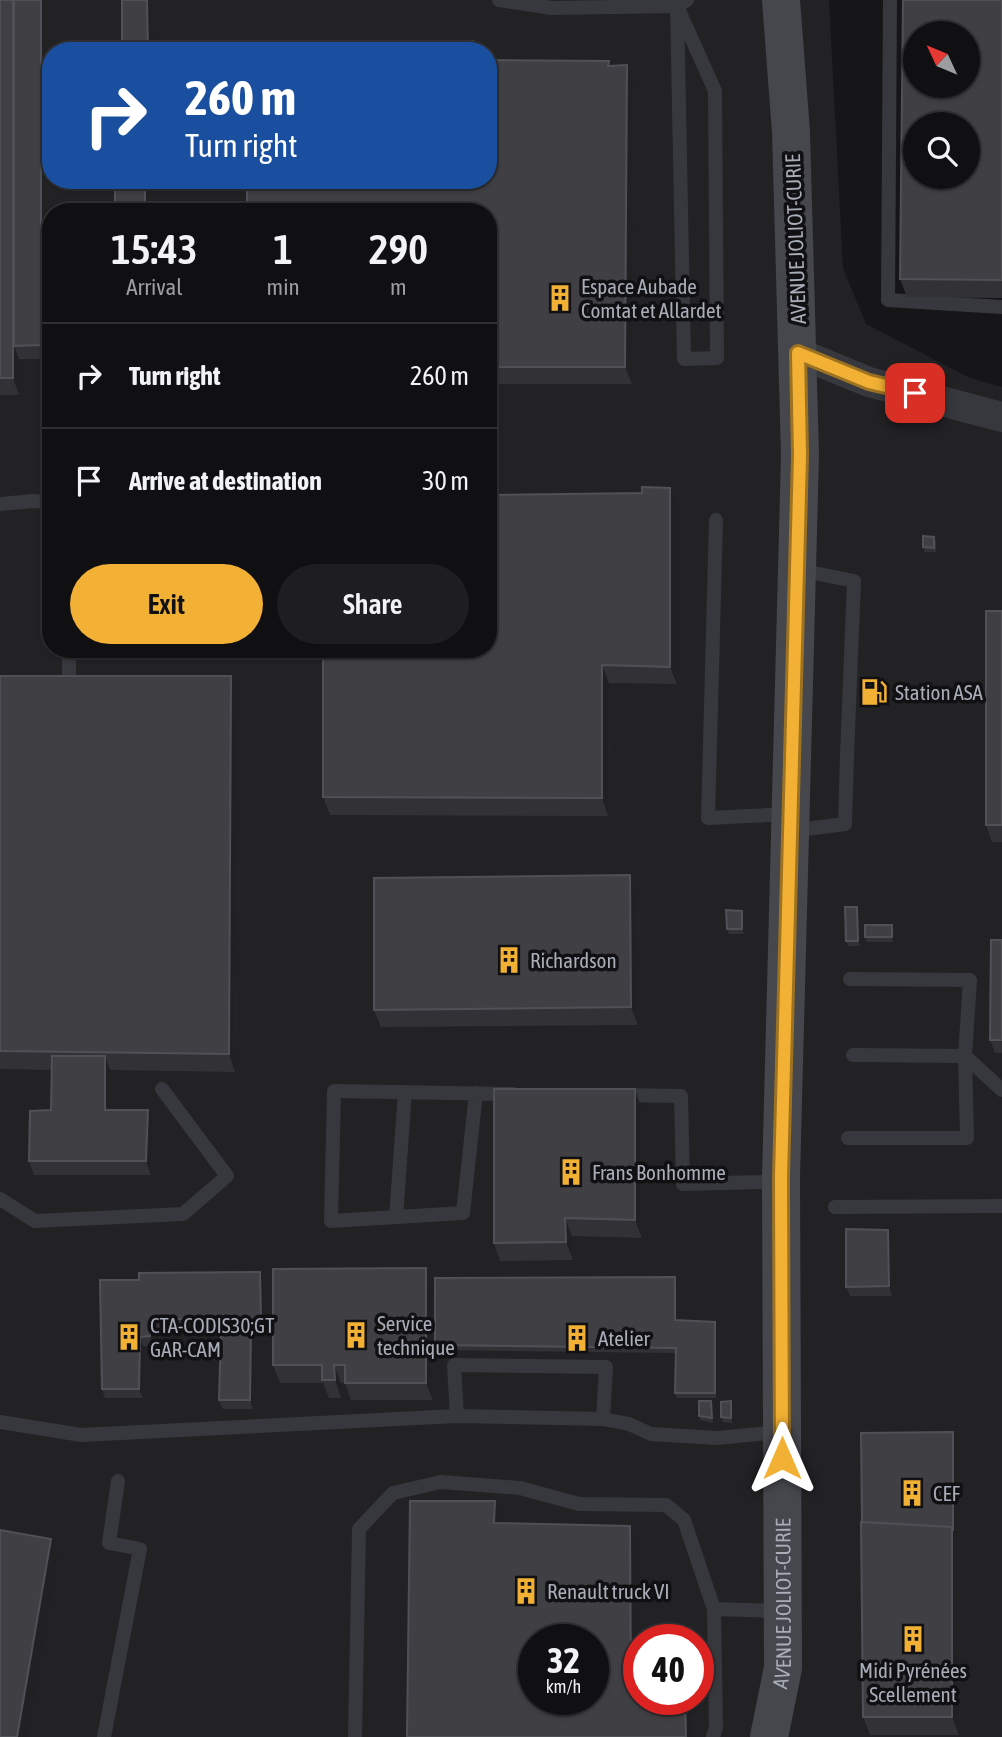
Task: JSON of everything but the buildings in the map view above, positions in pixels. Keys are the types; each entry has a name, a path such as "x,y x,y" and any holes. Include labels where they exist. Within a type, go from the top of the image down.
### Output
{"street":[{"name":"AVENUE JOLIOT-CURIE","path":"769,1737 783,1668 781,1177 800,455 791,132 781,0"},
{"path":"798,353 869,382 1002,417"}],"lane":[{"path":"499,0 552,8 682,3"},
{"path":"890,0 888,300 1002,307"},
{"path":"682,3 715,91 717,358 684,359 682,3"},
{"path":"0,504 42,502"},
{"path":"716,520 708,818 845,824 854,581 797,570"},
{"path":"69,658 69,682"},
{"path":"848,1138 967,1138 965,1056 970,980 850,979"},
{"path":"853,1055 965,1056 1002,1090"},
{"path":"0,1199 36,1220 183,1214 227,1176 162,1090"},
{"path":"476,1093 463,1213 331,1222 334,1091 476,1093 530,1094"},
{"path":"396,1217 405,1092"},
{"path":"613,1095 681,1096 684,1184 762,1182 781,1177"},
{"path":"835,1207 1002,1206"},
{"path":"457,1416 454,1365 606,1367 603,1419"},
{"path":"0,1422 81,1435 457,1416 603,1419 629,1424 651,1434 717,1438 782,1432"},
{"path":"104,1737 140,1549 109,1543 118,1481"},
{"path":"355,1737 359,1529 393,1493 441,1482 520,1488 579,1504 666,1505 684,1520 714,1609 716,1727 713,1737"},
{"path":"714,1609 783,1611"}],"shaded area":[{"path":"0,0 829,0 843,268 866,324 970,378 1002,387 1002,1737 0,1737"}],"place":[{"name":"Espace Aubade Comtat et Allardet","path":"560,298"},
{"name":"Station ASA","path":"874,692"},
{"name":"Richardson","path":"509,960"},
{"name":"Frans Bonhomme","path":"571,1172"},
{"name":"Service technique","path":"356,1335"},
{"name":"CTA-CODIS30;GT GAR-CAM","path":"129,1337"},
{"name":"Atelier","path":"577,1338"},
{"name":"CEF","path":"912,1493"},
{"name":"Renault truck VI","path":"526,1591"},
{"name":"Midi Pyrénées Scellement","path":"913,1639"}],"route":[{"path":"782,1458 781,1177 800,455 798,353 869,382 915,393"}]}
